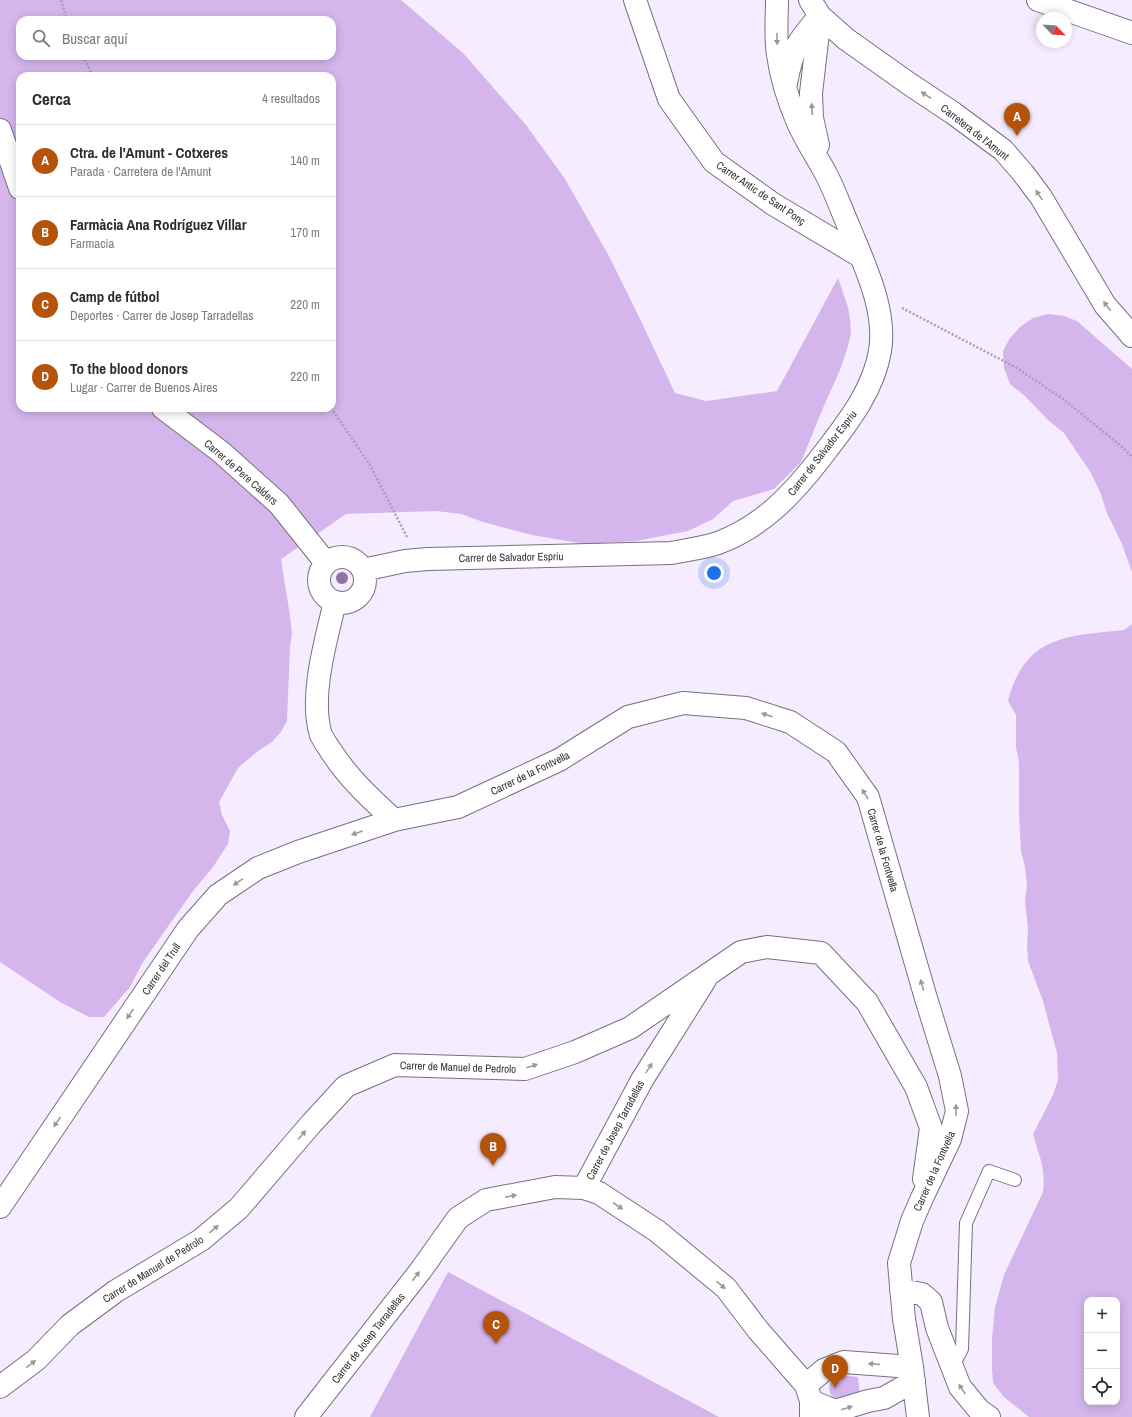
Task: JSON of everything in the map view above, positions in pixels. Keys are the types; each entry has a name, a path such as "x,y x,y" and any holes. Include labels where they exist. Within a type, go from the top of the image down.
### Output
{"street":[{"name":"Carrer Antic de Sant Ponç","path":"635,0 669,98 714,162 773,204 860,256"},
{"path":"777,0 778,54 785,88 798,122 826,174"},
{"path":"1038,0 1132,33"},
{"path":"785,88 793,54 815,8"},
{"path":"815,8 811,93 812,118 826,174"},
{"name":"Carretera de l'Amunt","path":"815,8 846,39 953,113 1003,150 1024,173 1041,197 1105,305 1132,336"},
{"path":"0,130 16,176"},
{"name":"Carrer de Salvador Espriu","path":"363,570 405,561 428,559 671,552 694,549 718,543 745,530 766,516 788,498 854,413 875,371 880,350 881,327 878,305 860,256 826,174"},
{"name":"Carrer de Pere Calders","path":"168,412 221,452 279,504 326,563"},
{"path":"342,556 350,558 358,562 363,570 365,579 364,587 360,595 353,601 344,603 335,602 327,598 321,590 318,581 320,571 326,563 333,558 342,556"},
{"path":"335,602 318,682 317,710 321,735 337,762 359,787 394,820"},
{"name":"Carrer de la Fontvella","path":"394,820 458,808 559,760 628,717 683,703 746,708 790,722 836,752 868,797 950,1076 958,1111 950,1139 912,1221 900,1263 901,1290 918,1417"},
{"name":"Carrer del Trull","path":"0,1207 188,929 218,895 258,868 298,852 394,820"},
{"name":"Carrer de Manuel de Pedrolo","path":"0,1387 36,1360 70,1325 116,1291 201,1240 239,1208 311,1124 346,1086 395,1065 525,1069 575,1052 630,1028 741,952 767,947 821,953 867,1002 916,1087 931,1128 922,1198"},
{"name":"Carrer de Josep Tarradellas","path":"306,1417 421,1270 458,1218 486,1200 555,1187 584,1188 642,1080 710,972"},
{"path":"584,1188 599,1194 657,1231 726,1288 809,1401 835,1411 868,1401 884,1398 913,1374"},
{"path":"901,1290 922,1294 931,1302 937,1328 960,1387 979,1410 989,1417"},
{"path":"809,1401 824,1370 844,1362 913,1374"},
{"path":"884,1398 907,1408 918,1417"}],"lane":[{"path":"952,1368 962,1349 966,1223 989,1171 1015,1180"}],"path":[{"path":"61,0 66,16"},
{"path":"85,60 91,72"},
{"path":"878,305 896,305 1017,368 1068,404 1120,445 1132,458"},
{"path":"335,412 370,465 408,539 428,559"}],"shaded area":[{"path":"0,0 401,0 463,53 526,125 565,179 609,256 675,393 706,401 777,391 838,278 848,307 850,319 851,333 848,346 840,370 801,462 774,489 733,501 713,519 688,531 636,541 585,544 532,535 483,522 461,514 436,511 346,514 281,559 292,634 290,647 287,721 281,732 272,742 258,751 238,768 219,802 222,815 230,831 228,844 213,867 193,891 143,962 130,987 104,1017 89,1017 60,1002 0,962"},
{"path":"1048,314 1064,316 1077,321 1132,369 1132,572 1122,544 1107,513 1100,492 1091,473 1064,433 1010,384 1004,368 1003,351 1010,338 1020,327 1033,318"},
{"path":"1132,624 1132,1417 1029,1417 1004,1397 993,1383 992,1338 995,1307 1004,1275 1043,1192 1043,1169 1033,1134 1053,1095 1058,1080 1057,1053 1043,1001 1028,961 1028,929 1025,901 1027,886 1025,867 1021,851 1019,762 1016,747 1016,715 1008,701 1016,679 1025,663 1037,651 1051,643 1084,634 1124,630"},
{"path":"448,1272 719,1417 370,1417"},
{"path":"835,1375 858,1377 860,1395 834,1400 830,1393 829,1387"}],"place":[{"name":"Ctra. de l'Amunt - Cotxeres","path":"1017,136"},
{"name":"Farmàcia Ana Rodríguez Villar","path":"493,1166"},
{"name":"Camp de fútbol","path":"496,1344"},
{"name":"To the blood donors","path":"835,1388"}]}
